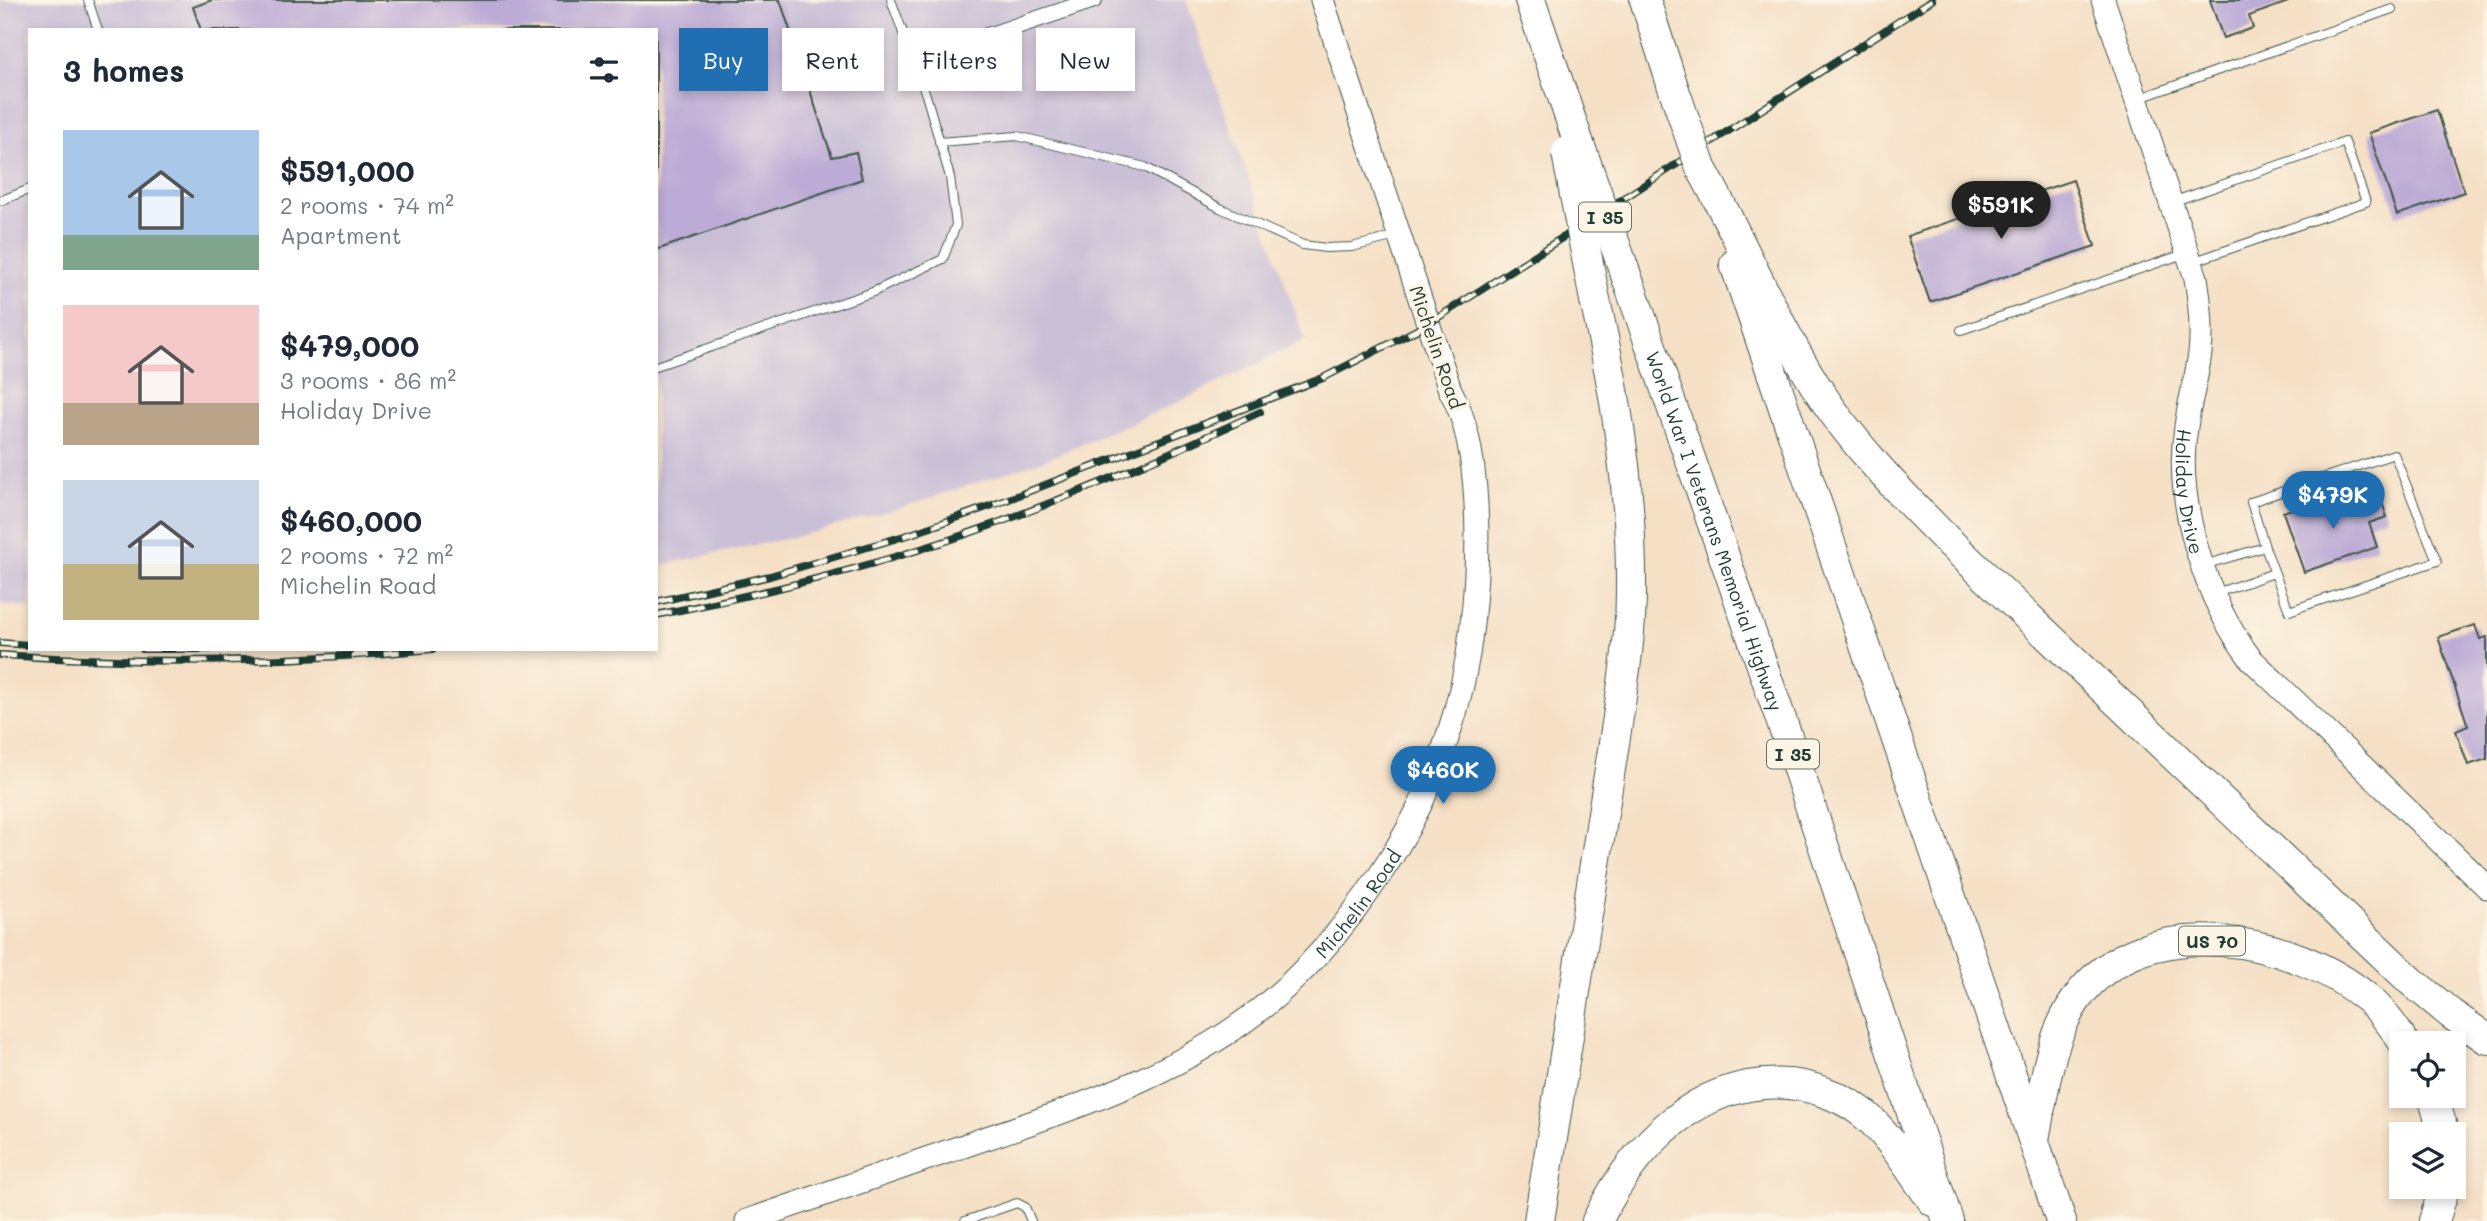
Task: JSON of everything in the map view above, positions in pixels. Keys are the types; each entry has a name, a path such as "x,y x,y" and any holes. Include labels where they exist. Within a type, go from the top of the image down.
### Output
{"highway":[{"name":"World War I Veterans Memorial Highway","path":"1530,0 1561,92 1573,148 1631,289 1793,754 1948,1221"},
{"path":"1644,0 1700,168 1792,344 1838,419 1898,490 1946,539 2412,981 2451,1014 2487,1039"},
{"path":"1539,1221 1626,665 1631,592 1630,526 1624,467 1611,372 1595,300 1573,148"},
{"path":"1726,222 2062,1221"},
{"name":"US 70","path":"2034,1139 2053,1045 2078,996 2127,957 2171,943 2196,940 2229,942 2309,962 2340,978 2369,999 2394,1031"},
{"path":"1597,1221 1609,1196 1632,1161 1659,1133 1685,1112 1707,1099 1764,1083 1805,1086 1823,1091 1846,1102 1871,1120 1948,1221"},
{"path":"2434,1221 2441,1199"}],"street":[{"path":"1011,28 1094,0"},
{"name":"Michelin Road","path":"747,1221 1037,1121 1134,1084 1216,1039 1273,999 1336,934 1373,887 1406,833 1444,748 1471,640 1478,569 1473,478 1459,406 1450,390 1322,0"},
{"name":"Holiday Drive","path":"2104,0 2190,257 2200,305 2200,352 2185,427 2183,470 2187,502 2203,565 2218,608 2233,636 2251,659 2487,887"}],"lane":[{"path":"88,0 97,28"},
{"path":"891,0 901,28"},
{"path":"2137,99 2392,9"},
{"path":"658,365 873,292 943,259 956,225 950,177 923,91"},
{"path":"939,142 1017,136 1144,167 1220,208 1303,245 1352,247 1398,235"},
{"path":"1961,330 2366,202 2345,142 2172,202"},
{"path":"0,201 28,190"},
{"path":"2394,454 2437,561 2289,611 2265,547 2251,502 2394,454"},
{"path":"2203,565 2265,547"},
{"path":"2213,593 2274,573"},
{"path":"965,1221 1017,1203 1025,1207 1031,1221"}],"shaded area":[{"path":"0,0 1186,0 1305,340 1173,405 1045,460 900,508 799,536 658,566 658,28 28,28 28,607 0,604"}],"building":[{"path":"212,0 780,0 789,28 782,28 782,91 810,91 832,157 856,152 862,179 658,249 658,28 200,28 193,7"},
{"path":"2210,0 2288,2 2249,16 2253,28 2223,38"},
{"path":"2437,110 2464,192 2397,215 2369,133"},
{"path":"2073,180 2095,246 1930,302 1907,236"},
{"path":"2379,494 2387,517 2369,523 2377,547 2304,572 2283,512 2321,499 2326,512"},
{"path":"2475,625 2480,639 2487,637 2487,759 2468,765 2456,731 2468,726 2438,637"}],"railway":[{"path":"658,602 770,576 911,534 1323,378 1428,324 1932,0"},
{"path":"658,615 799,583 940,543 1102,482 1260,412"},
{"path":"0,643 28,645"},
{"path":"0,655 216,661 411,651"}]}
